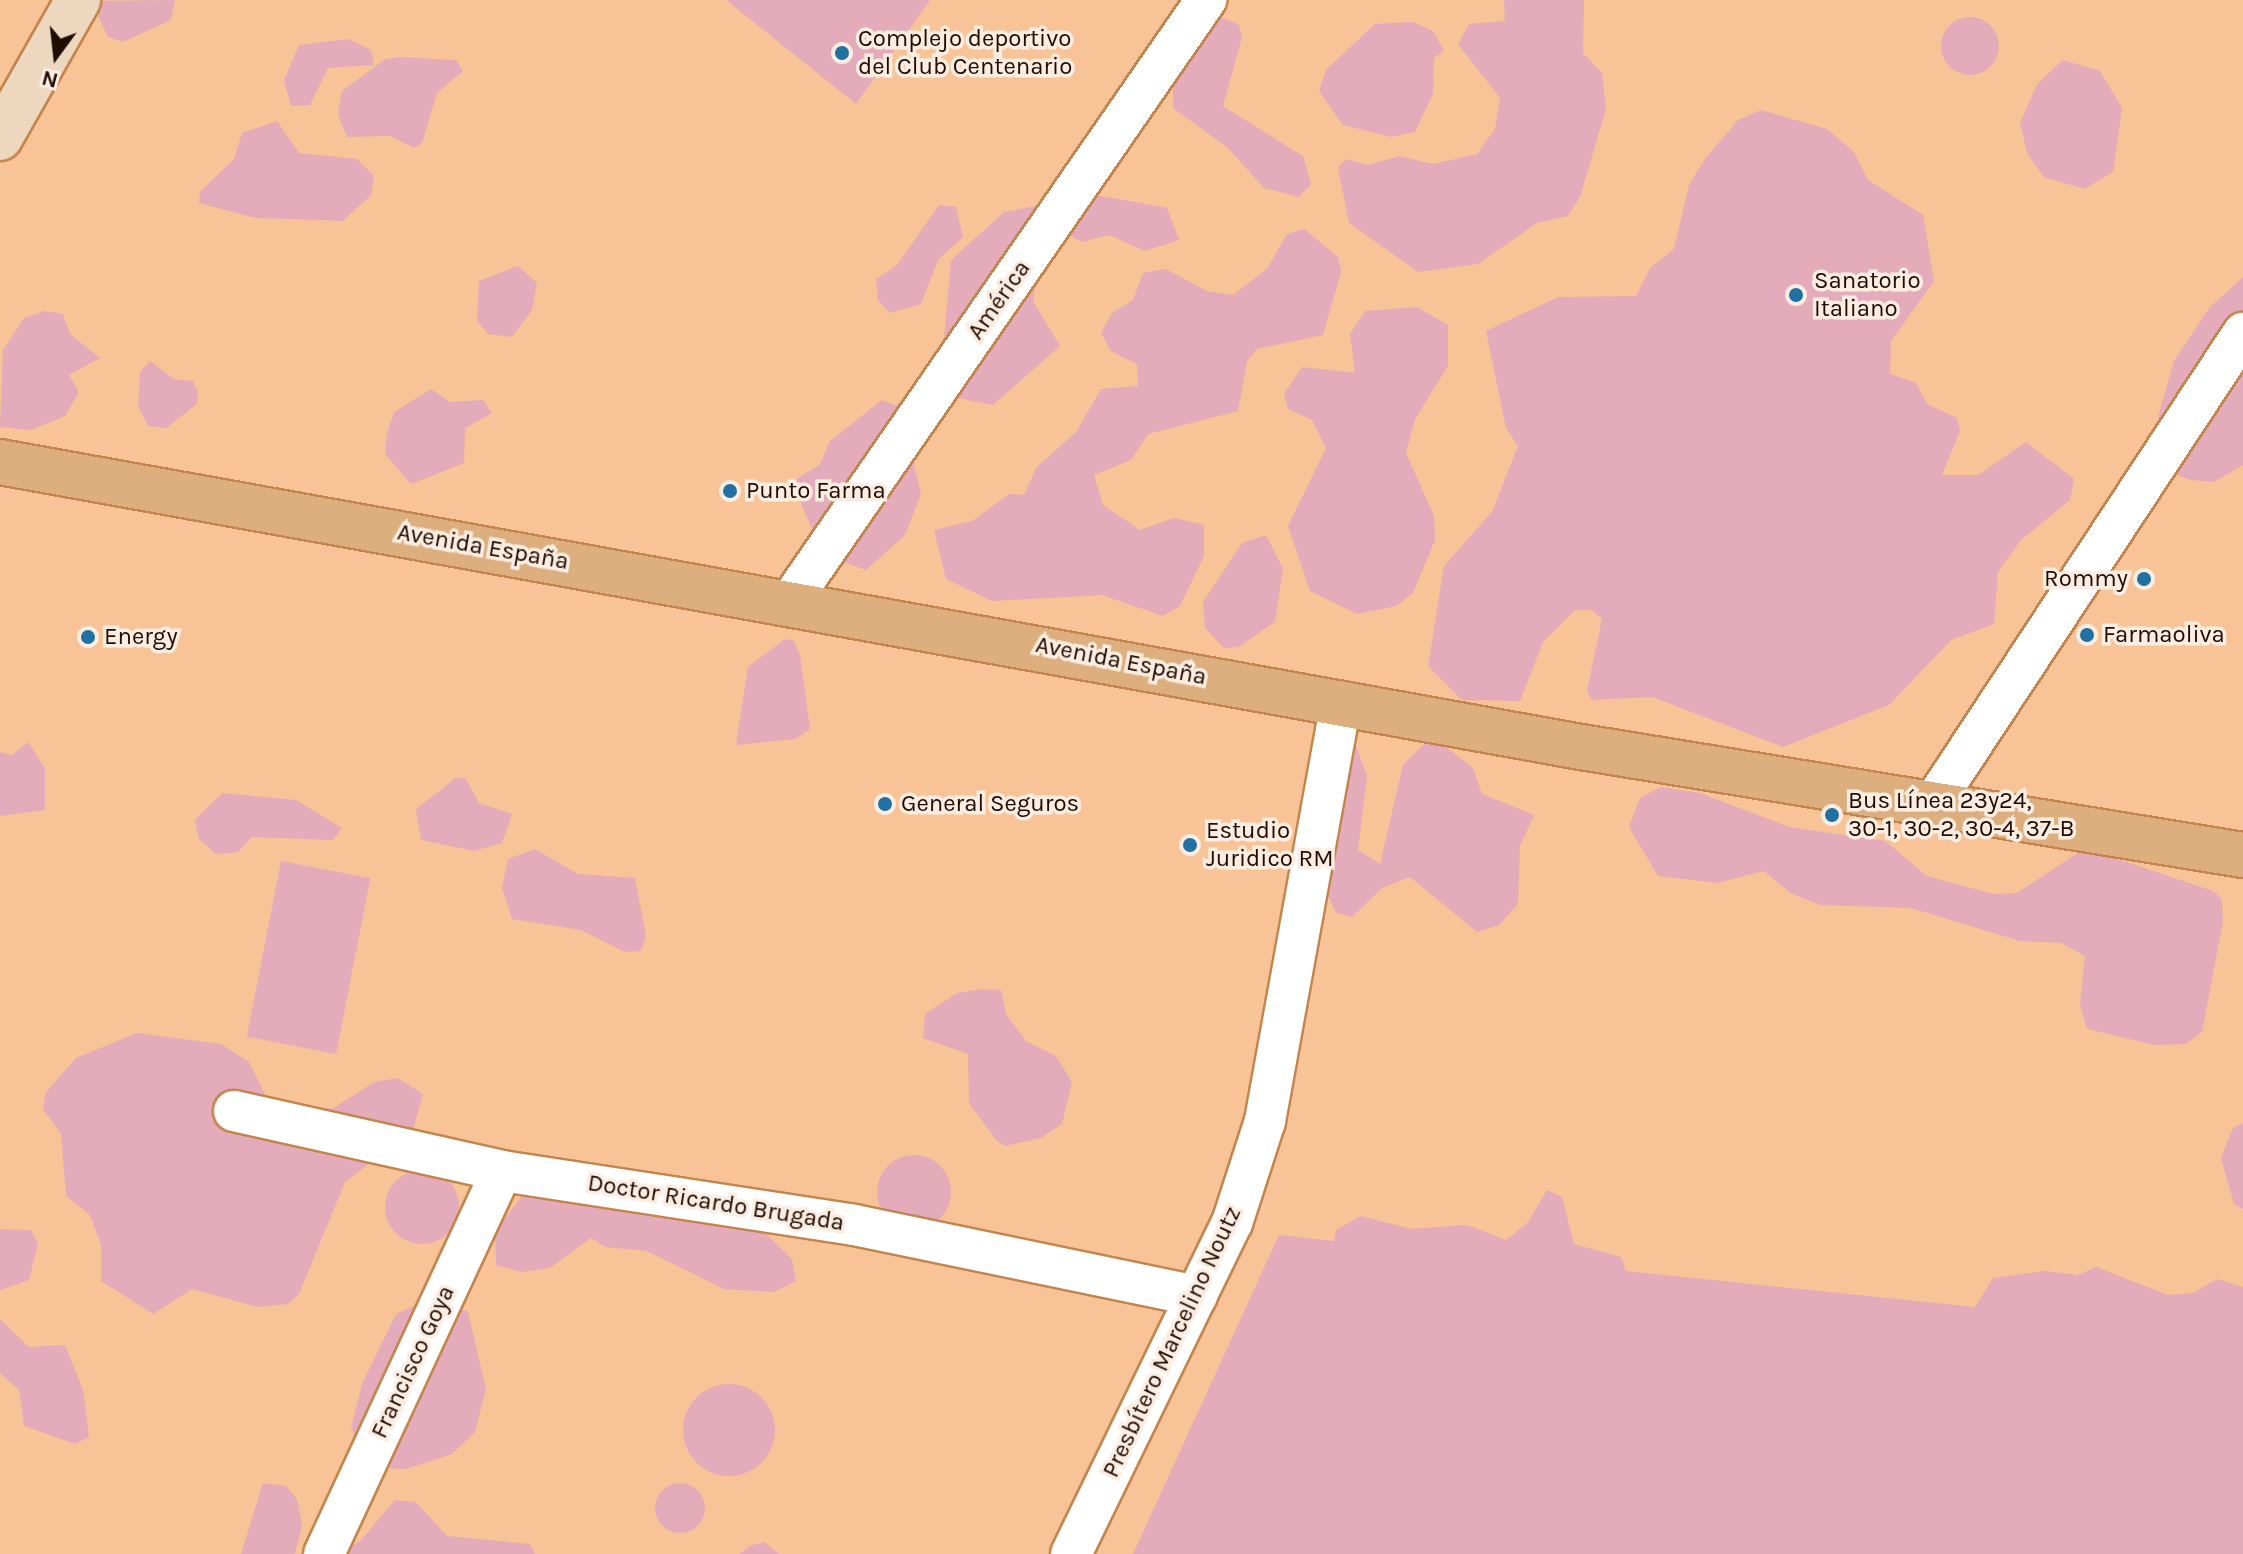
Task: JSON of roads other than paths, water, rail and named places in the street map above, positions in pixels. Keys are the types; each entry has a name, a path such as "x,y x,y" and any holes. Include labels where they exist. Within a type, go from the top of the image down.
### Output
{"main road":[{"path":"0,138 78,0"},
{"name":"Avenida España","path":"0,462 791,600 1930,808 2243,855"}],"street":[{"name":"América","path":"791,600 1206,0"},
{"path":"1930,808 2243,333"},
{"name":"Presbítero Marcelino Noutz","path":"1071,1554 1232,1223 1265,1121 1341,702"},
{"name":"Doctor Ricardo Brugada","path":"234,1111 502,1171 854,1225 1197,1296"},
{"name":"Francisco Goya","path":"324,1554 502,1171"}],"place":[{"name":"Complejo deportivo del Club Centenario","path":"842,53"},
{"name":"Sanatorio Italiano","path":"1796,295"},
{"name":"Punto Farma","path":"730,491"},
{"name":"Rommy","path":"2144,579"},
{"name":"Farmaoliva","path":"2087,635"},
{"name":"Energy","path":"88,637"},
{"name":"General Seguros","path":"885,804"},
{"name":"Bus Línea 23y24, 30-1, 30-2, 30-4, 37-B","path":"1832,815"},
{"name":"Estudio Juridico RM","path":"1190,845"}]}
